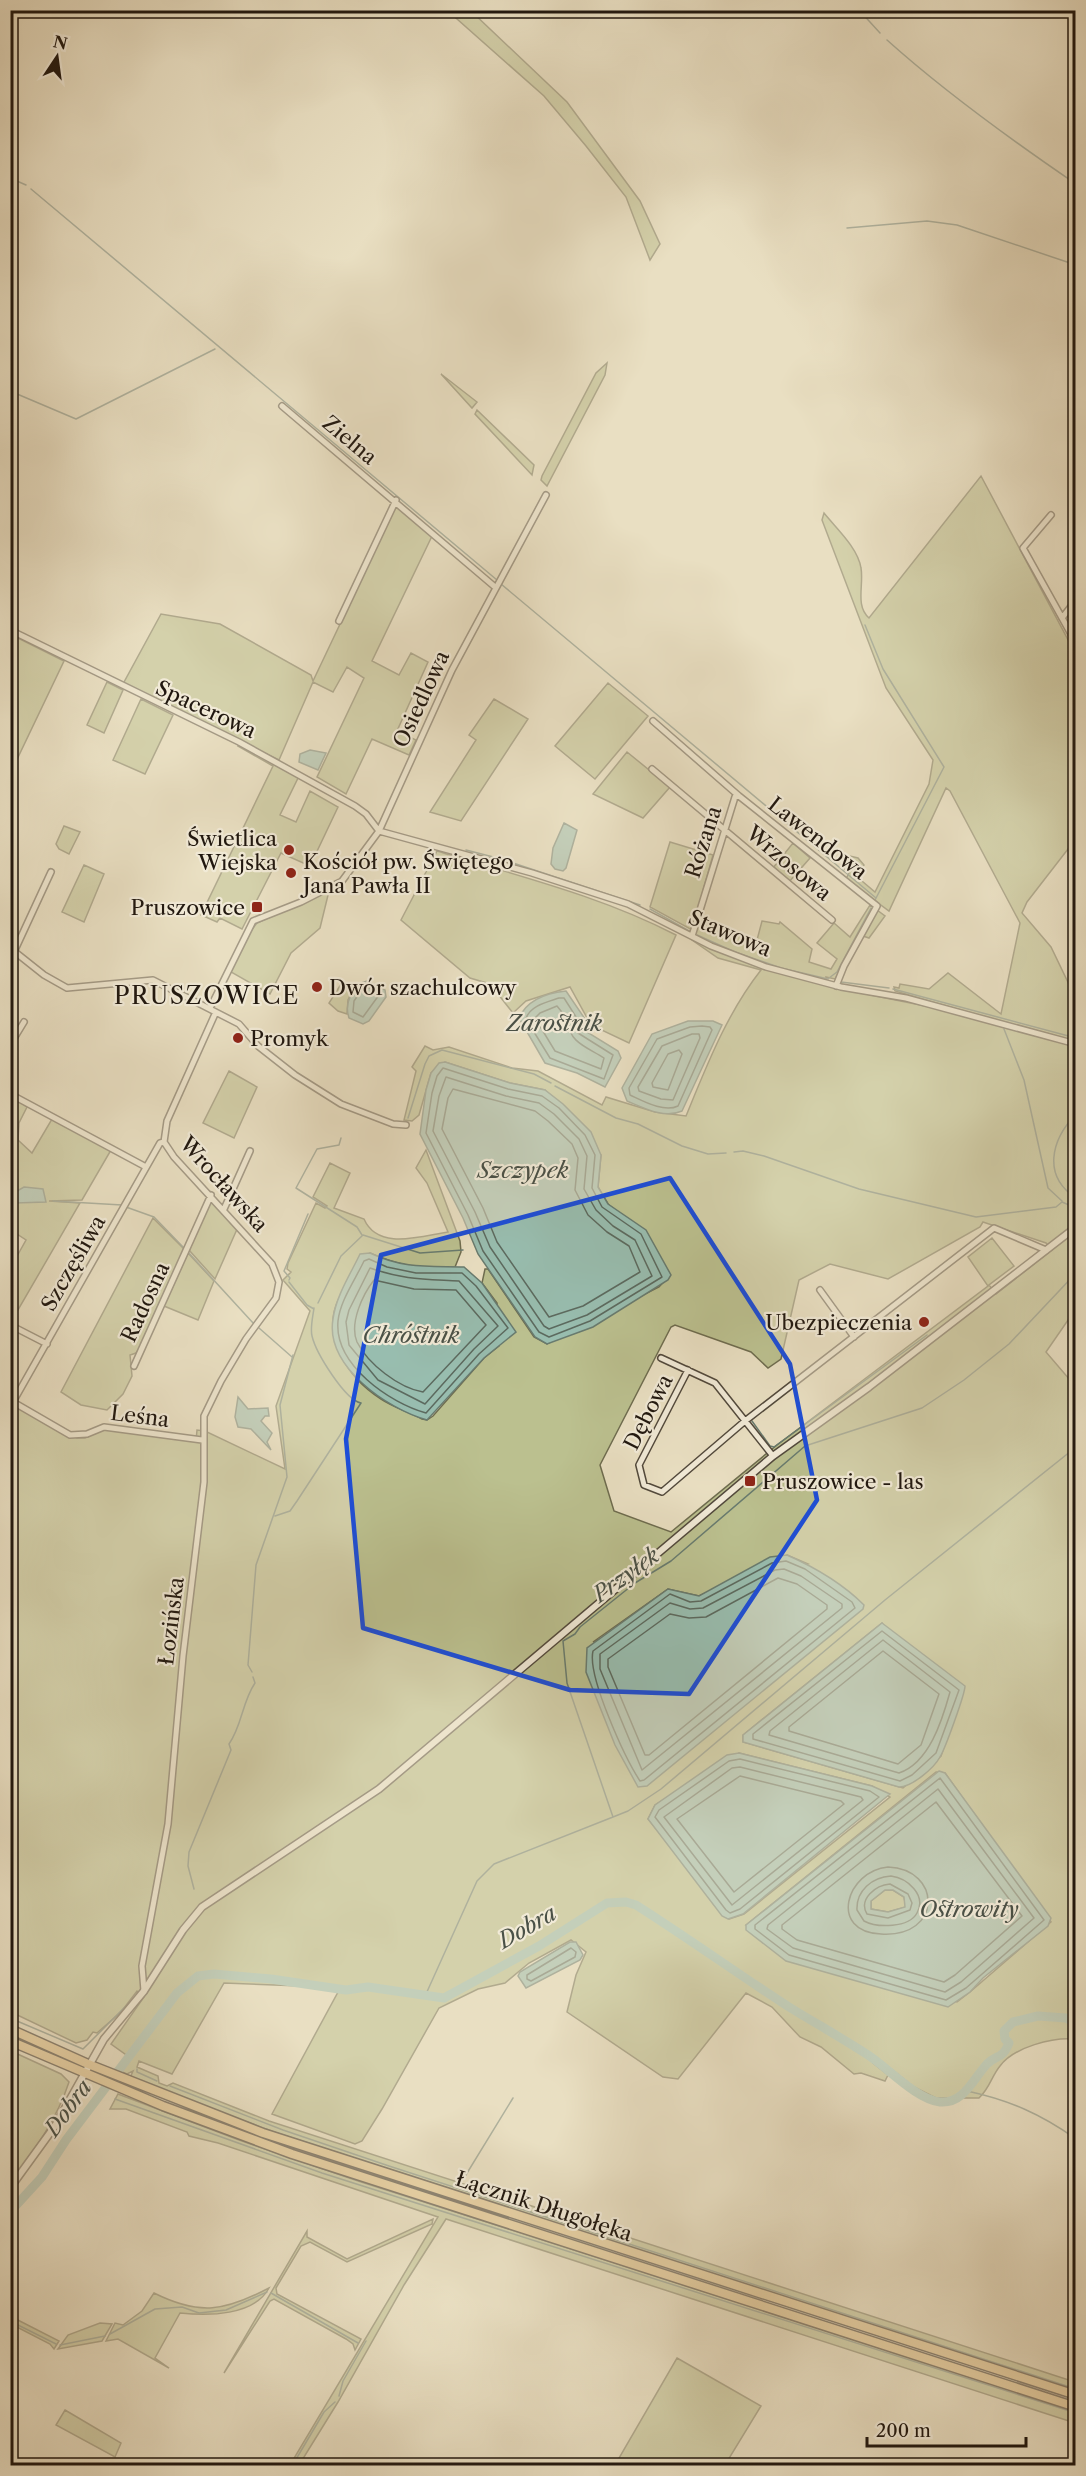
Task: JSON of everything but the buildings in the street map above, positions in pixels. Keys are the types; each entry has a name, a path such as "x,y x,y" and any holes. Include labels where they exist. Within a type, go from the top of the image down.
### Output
{"main road":[{"name":"Łącznik Długołęka","path":"10,2029 88,2064 242,2126 1076,2395"},
{"name":"Łącznik Długołęka","path":"10,2041 122,2089 301,2157 1076,2407"}],"street":[{"name":"Zielna","path":"282,406 496,585"},
{"name":"Osiedlowa","path":"210,1008 245,933 253,921 301,902 342,881 379,831 452,670 546,495"},
{"path":"339,621 396,500"},
{"path":"1051,515 1023,548 1076,643"},
{"path":"1062,618 1076,600"},
{"name":"Spacerowa","path":"10,630 268,758 355,806 366,814 379,831"},
{"name":"Lawendowa","path":"653,721 739,796 877,906 844,966 836,986"},
{"name":"Wrzosowa","path":"652,769 724,832 832,920"},
{"name":"Różana","path":"692,936 735,797 739,796"},
{"name":"Stawowa","path":"379,831 532,873 628,904 732,956 836,986 906,998 1076,1044"},
{"path":"51,872 12,950 44,975 67,988 153,980 210,1008 215,1014 239,1024 258,1046 295,1075 335,1101 393,1124 406,1125"},
{"name":"Wrocławska","path":"215,1014 167,1121 164,1142 174,1157 272,1264 277,1274"},
{"path":"10,1045 24,1022"},
{"path":"10,1094 147,1167"},
{"name":"Szczęśliwa","path":"13,1402 160,1143 164,1142"},
{"path":"224,1209 250,1151"},
{"name":"Radosna","path":"134,1366 211,1195"},
{"path":"10,2188 45,2143 104,2039 144,1991 190,1919 202,1907 379,1789 773,1456 1076,1227"},
{"path":"745,1420 994,1228 1046,1250"},
{"name":"Łozińska","path":"144,1991 141,1983 143,1956 168,1824 204,1482 202,1440 206,1409 246,1339 276,1298 279,1289 277,1274"},
{"path":"820,1290 854,1337"},
{"path":"10,1325 46,1344"},
{"path":"661,1358 715,1383 773,1456"},
{"name":"Dębowa","path":"688,1370 639,1465 644,1485 662,1492 745,1420"},
{"name":"Leśna","path":"13,1402 70,1435 87,1434 104,1427 202,1440"}],"highlighted area":[{"path":"670,1178 790,1364 817,1500 689,1694 570,1690 363,1628 346,1439 381,1255"}],"green space":[{"path":"448,11 471,11 567,102 640,201 660,244 650,260 626,197 586,146 544,96"},
{"path":"607,363 605,375 547,486 541,480 542,476 596,373"},
{"path":"441,374 477,402 472,408"},
{"path":"477,410 534,465 532,475 475,414"},
{"path":"981,476 1075,653 1075,840 1027,902 1022,913 1051,947 1076,999 1075,1310 1046,1352 1076,1387 1075,2039 1045,2042 1015,2053 1000,2066 979,2098 936,2098 914,2087 876,2057 873,2063 888,2075 885,2081 861,2073 854,2074 821,2047 800,2037 772,2007 746,1993 678,2079 663,2077 567,2012 576,1975 586,1952 571,1940 529,1963 505,1983 478,1989 439,2008 382,2109 362,2141 355,2144 272,2114 338,1992 301,1986 224,1983 172,2074 139,2061 137,2067 158,2076 159,2083 167,2086 173,2083 269,2121 1075,2382 1075,2391 274,2132 130,2078 133,2071 127,2074 120,2071 129,2057 111,2044 144,1997 137,1991 121,2012 97,2033 93,2032 87,2040 76,2043 11,2012 10,1404 77,1438 85,1438 105,1429 196,1441 197,1430 205,1431 285,1469 276,1406 310,1311 283,1280 291,1272 287,1269 288,1263 316,1203 325,1208 327,1206 313,1197 330,1163 350,1173 334,1208 364,1219 379,1235 401,1239 413,1238 448,1232 427,1183 416,1168 426,1150 460,1241 461,1252 455,1267 412,1266 370,1253 342,1292 334,1312 335,1341 348,1368 369,1390 386,1402 422,1419 427,1420 433,1416 484,1358 499,1346 497,1303 482,1283 485,1269 488,1269 534,1337 547,1344 659,1287 670,1275 621,1215 608,1204 598,1187 601,1155 545,1090 510,1083 445,1062 431,1073 419,1115 412,1121 404,1120 416,1071 412,1067 425,1046 433,1050 449,1047 512,1068 538,1071 602,1105 606,1097 655,1112 686,1116 728,1022 761,970 718,958 692,940 699,920 757,940 762,921 779,924 780,922 812,949 809,962 831,969 837,959 817,943 834,923 850,937 870,905 874,908 835,979 826,977 827,986 999,1021 895,991 894,987 899,988 900,984 929,989 948,973 1001,1014 1020,923 950,791 946,788 889,911 846,879 849,873 841,865 850,856 858,858 864,865 856,876 875,892 929,784 933,760 886,688 822,520 824,513 856,553 862,575 862,608 869,618","holes":["983,1222 1046,1243 1052,1250 996,1294 989,1285 1014,1266 992,1238 968,1257 988,1286 777,1445 671,1532 614,1511 600,1465 671,1327 675,1325 751,1352 768,1368 781,1359 799,1280 830,1264 888,1279 980,1227","787,1555 808,1564 593,1642 668,1589 699,1596","882,1623 950,1728 941,1756 903,1788 743,1742 743,1735","739,1753 872,1786 890,1797 744,1914 729,1919 648,1819 655,1805","936,1772 945,1773 1051,1922 957,2002 746,1925"]},
{"path":"397,504 433,534 372,661 399,675 411,653 428,662 397,731 416,740 409,755 372,739 346,794 317,777 364,678 347,667 333,692 313,682 279,760 123,684 161,614 220,624 311,675 313,681"},
{"path":"10,634 64,661 11,772 10,772"},
{"path":"107,682 123,690 104,733 87,725"},
{"path":"608,683 648,716 595,779 555,746"},
{"path":"141,699 173,715 145,774 113,760"},
{"path":"494,699 528,719 461,821 430,812 476,740 469,735"},
{"path":"240,744 299,776 280,815 296,822 310,791 338,807 310,866 281,853 242,929 220,918 217,922 201,915 273,766 238,746"},
{"path":"627,752 670,787 643,818 593,794"},
{"path":"64,826 80,832 69,854 59,849 56,844"},
{"path":"670,842 713,855 692,930 650,907"},
{"path":"793,843 810,858 789,882 773,868"},
{"path":"437,851 589,898 648,921 676,935 629,1043 591,1025 570,987 526,1001 513,1013 490,984 470,978 401,920"},
{"path":"84,865 104,874 84,922 62,912"},
{"path":"329,891 320,928 291,953 270,994 231,972 242,942 257,923"},
{"path":"877,910 885,916 869,938 863,936"},
{"path":"343,981 352,992 348,1000 347,1014 338,1011 329,1003"},
{"path":"229,1071 257,1087 234,1138 203,1123"},
{"path":"13,1097 27,1107 19,1123 18,1140 32,1153 52,1119 111,1150 82,1200 49,1201 80,1203 11,1322 11,1267 26,1240 11,1230 10,1101"},
{"path":"211,1199 238,1227 215,1279 189,1250"},
{"path":"153,1218 185,1250 143,1344 136,1353 130,1355 132,1376 123,1394 107,1410 81,1405 61,1392"},
{"path":"188,1253 214,1281 198,1320 164,1306"},
{"path":"885,1890 893,1890 904,1897 906,1907 888,1912 871,1909 871,1901"},
{"path":"11,2051 61,2074 69,2082 44,2134 11,2180"},
{"path":"118,2094 239,2140 358,2181 1075,2410 1075,2423 446,2219 404,2285 304,2457 298,2465 290,2465 438,2217 218,2143 189,2136 187,2132 126,2109 110,2109"},
{"path":"433,2219 432,2224 347,2262 310,2242 301,2246 276,2288 277,2294 361,2339 355,2350 353,2344 346,2339 274,2299 270,2301 224,2373 307,2231 307,2237 347,2259"},
{"path":"269,2288 253,2304 242,2309 217,2314 180,2313 155,2358 169,2368 118,2339 106,2341 115,2323 123,2325 142,2311 154,2293 185,2305 212,2308 239,2302"},
{"path":"10,2316 59,2341 54,2349 50,2344 11,2324"},
{"path":"100,2323 112,2324 102,2341 58,2349 68,2335"},
{"path":"677,2358 761,2406 725,2465 615,2465"},
{"path":"65,2410 121,2443 115,2457 56,2425"}],"water":[{"path":"310,750 326,753 318,770 299,762 300,754"},
{"path":"564,823 577,830 566,868 563,871 555,869 551,864 553,848"},
{"path":"367,981 385,990 386,997 369,1021 363,1024 349,1018 348,1007 353,990"},
{"name":"Zarostnik","path":"566,991 585,1019 582,1029 618,1051 621,1058 605,1087 577,1073 545,1063 519,1018 527,1006 538,998"},
{"path":"688,1021 713,1021 722,1025 682,1111 661,1113 627,1101 622,1088 652,1034"},
{"name":"Szczypek","path":"445,1062 510,1083 545,1090 563,1104 591,1132 601,1155 598,1187 608,1204 646,1230 671,1275 668,1280 593,1327 547,1344 535,1337 478,1254 463,1218 420,1134 426,1090 431,1073 439,1063"},
{"path":"24,1187 43,1189 46,1202 15,1203 17,1191"},
{"name":"Chróstnik","path":"370,1253 405,1264 464,1267 482,1283 516,1332 484,1358 427,1420 394,1406 362,1383 339,1353 333,1336 333,1319 344,1286 360,1254"},
{"path":"238,1397 248,1409 268,1408 269,1416 265,1416 261,1421 272,1433 267,1442 271,1450 251,1429 238,1427 235,1417"},
{"path":"787,1555 838,1583 864,1605 863,1609 647,1786 638,1787 615,1745 586,1672 587,1648 668,1589 699,1596 770,1557"},
{"path":"882,1623 965,1686 943,1752 928,1771 910,1784 899,1787 743,1742 743,1735"},
{"path":"739,1753 872,1786 890,1794 743,1914 728,1919 722,1916 648,1819 655,1805 727,1755"},
{"name":"Ostrowity","path":"939,1771 945,1773 1051,1918 1048,1926 983,1978 970,1992 948,2007 786,1961 746,1930 746,1925","holes":["885,1890 893,1890 904,1897 905,1907 888,1912 871,1909 871,1901"]},
{"path":"570,1942 576,1942 583,1955 580,1960 526,1988 518,1976 520,1972"}],"waterway":[{"path":"859,10 880,33"},
{"path":"887,40 979,115 1076,184"},
{"path":"10,178 26,185"},
{"path":"31,189 497,580"},
{"path":"847,228 927,221 957,225 1076,265"},
{"path":"10,391 76,419 215,349"},
{"path":"501,584 876,898"},
{"path":"865,625 883,669 944,767 874,902"},
{"path":"241,746 299,778"},
{"path":"466,850 505,860"},
{"path":"510,862 640,905"},
{"path":"829,978 837,972 871,908"},
{"path":"650,909 691,932"},
{"path":"10,924 17,938"},
{"path":"697,935 735,952 781,968 828,979"},
{"path":"841,982 889,988"},
{"path":"893,989 1076,1038"},
{"path":"1004,1029 1024,1080 1048,1188 1062,1201"},
{"path":"408,1118 425,1064 429,1056 442,1050 534,1074 551,1083"},
{"path":"555,1086 616,1118 638,1124 682,1146 708,1154 726,1153"},
{"name":"Przyłęk","path":"1076,1114 1061,1135 1054,1158 1054,1169 1058,1179 1076,1198"},
{"path":"341,1138 339,1145 317,1149 296,1188 357,1227 362,1235"},
{"path":"734,1152 743,1151 764,1156 859,1189 976,1217 1056,1207 1062,1202 1076,1208"},
{"path":"53,1201 122,1205"},
{"path":"126,1207 154,1217 184,1248"},
{"path":"289,1280 290,1278 284,1271 308,1214"},
{"path":"318,1303 341,1256 363,1235 420,1253 463,1250"},
{"path":"188,1252 254,1324"},
{"name":"Przyłęk","path":"426,1994 477,1881 494,1864 613,1817 567,1683 563,1641 575,1634 580,1627 635,1583 671,1561 805,1446 922,1408 964,1380 1009,1344 1076,1273"},
{"path":"289,1282 307,1305 314,1309"},
{"path":"275,1516 290,1511 361,1403 347,1394 319,1353 311,1333 314,1308"},
{"path":"259,1328 292,1357"},
{"path":"752,1421 770,1446 774,1447 927,1335"},
{"path":"252,1672 248,1665 256,1565 287,1477 280,1405 293,1355"},
{"path":"613,1817 628,1811 661,1789 885,1600 1076,1447"},
{"path":"194,1889 188,1866 189,1852 231,1750 229,1744 237,1730 247,1698 255,1683 253,1677"},
{"name":"Dobra","path":"10,2212 42,2177 66,2140 177,1993 198,1976 214,1974 271,1979 346,1990 368,1987 444,1998 539,1946 607,1903 626,1902 636,1905 789,2007 868,2055 912,2089 931,2100 948,2102 962,2095 987,2064 1004,2052 1009,2043 1005,2039 1004,2031 1013,2022 1038,2016 1066,2018 1076,2024"},
{"path":"17,2021 83,2049 125,2007"},
{"path":"137,2069 137,2072 157,2081"},
{"path":"170,2086 283,2130 389,2166 1076,2389"},
{"path":"967,2091 1024,2109 1076,2139"},
{"path":"464,2178 513,2098"},
{"path":"115,2099 322,2173 1076,2413"},
{"path":"110,2334 155,2309 182,2307 199,2313 226,2310 267,2292"},
{"path":"271,2293 358,2343"},
{"path":"10,2321 56,2344"},
{"path":"60,2345 105,2336"},
{"path":"339,2396 343,2381 366,2341"},
{"path":"292,2466 324,2412 335,2402"}],"place":[{"name":"Świetlica Wiejska","path":"289,850"},
{"name":"Kościół pw. Świętego Jana Pawła II","path":"291,873"},
{"name":"Pruszowice","path":"257,907"},
{"name":"Dwór szachulcowy","path":"317,987"},
{"name":"Promyk","path":"238,1038"},
{"name":"Ubezpieczenia","path":"924,1322"},
{"name":"Pruszowice - las","path":"750,1481"}],"district":[{"name":"PRUSZOWICE","path":"207,995"}]}
